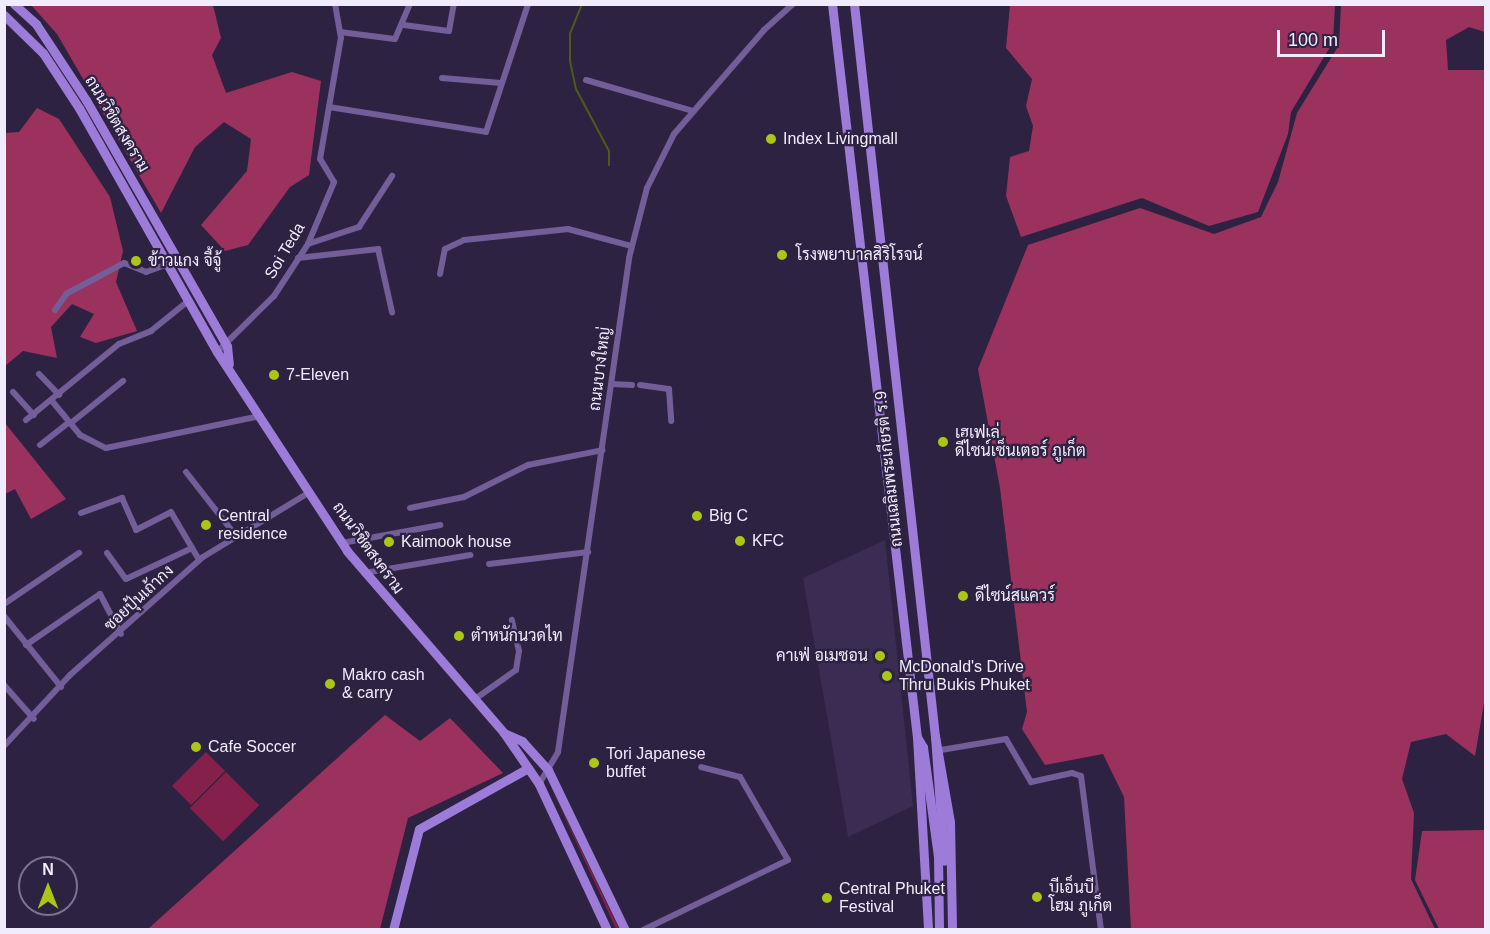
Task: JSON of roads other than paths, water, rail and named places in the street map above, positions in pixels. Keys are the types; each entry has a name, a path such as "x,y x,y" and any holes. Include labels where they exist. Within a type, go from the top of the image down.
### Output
{"main road":[{"name":"ถนนวิชิตสงคราม","path":"14,4 36,24 86,100 227,346 229,364"},
{"name":"ถนนเฉลิมพระเกียรติ ร.9","path":"832,4 917,736 928,930"},
{"name":"ถนนเฉลิมพระเกียรติ ร.9","path":"854,4 935,736 941,750 952,852 952,930"},
{"name":"ถนนวิชิตสงคราม","path":"4,15 43,53 79,108 165,265 217,352 229,364 342,543 363,573 504,733 540,784 607,930"},
{"name":"ถนนวิชิตสงคราม","path":"504,733 522,741 548,770 625,930"},
{"path":"917,736 923,747 938,856 939,930"},
{"path":"935,736 945,930"},
{"path":"393,930 419,829 528,768"}],"street":[{"name":"Soi Teda","path":"217,352 227,346 273,296 308,244 334,182 320,159 340,32 335,4"},
{"path":"340,32 394,39 404,25 410,4"},
{"path":"404,25 449,31 454,4"},
{"path":"329,107 486,132 528,4"},
{"name":"ถนนบางใหญ่","path":"540,784 558,752 631,246 647,189 674,134 794,4"},
{"path":"442,78 501,83"},
{"path":"586,80 693,111"},
{"path":"308,244 359,227 392,176"},
{"path":"440,274 445,249 465,240 568,229 631,246"},
{"path":"298,258 378,249 392,312"},
{"path":"55,310 66,294 124,263 146,272 165,265"},
{"path":"26,420 119,344 151,332 187,302"},
{"path":"39,374 59,395"},
{"path":"40,445 123,381"},
{"path":"612,384 632,385"},
{"path":"640,385 669,389 671,421"},
{"path":"13,392 34,415"},
{"path":"52,401 81,435 106,448 262,416"},
{"path":"410,508 465,497 528,465 603,450"},
{"path":"186,472 236,536"},
{"name":"ซอยปุ้นเถ้ากง","path":"4,746 34,719 61,687 122,634 199,560 310,492"},
{"path":"81,513 122,498 136,530 171,512 199,560"},
{"path":"342,543 440,525"},
{"path":"107,553 126,579 192,548"},
{"path":"489,564 588,552"},
{"path":"4,604 79,553"},
{"path":"363,573 470,555"},
{"path":"26,645 100,594 122,634"},
{"path":"4,615 61,687"},
{"path":"475,699 516,670 519,651 512,620"},
{"path":"4,684 34,719"},
{"path":"941,750 1006,740 1031,782 1072,773 1081,776 1101,930"},
{"path":"643,930 788,860 740,777 701,767"}],"waterway":[{"path":"582,4 570,34 570,61 576,89 609,151 609,165"}],"place":[{"name":"Index Livingmall","path":"771,139"},
{"name":"โรงพยาบาลสิริโรจน์","path":"782,255"},
{"name":"ข้าวแกง จี้จู้","path":"136,261"},
{"name":"7-Eleven","path":"274,375"},
{"name":"เฮเฟเล่ ดีไซน์เซ็นเตอร์ ภูเก็ต","path":"943,442"},
{"name":"Big C","path":"697,516"},
{"name":"Central residence","path":"206,525"},
{"name":"KFC","path":"740,541"},
{"name":"Kaimook house","path":"389,542"},
{"name":"ดีไซน์สแควร์","path":"963,596"},
{"name":"ตำหนักนวดไท","path":"459,636"},
{"name":"คาเฟ่ อเมซอน","path":"880,656"},
{"name":"McDonald's Drive Thru Bukis Phuket","path":"887,676"},
{"name":"Makro cash & carry","path":"330,684"},
{"name":"Cafe Soccer","path":"196,747"},
{"name":"Tori Japanese buffet","path":"594,763"},
{"name":"บีเอ็นบี โฮม ภูเก็ต","path":"1037,897"},
{"name":"Central Phuket Festival","path":"827,898"}]}
